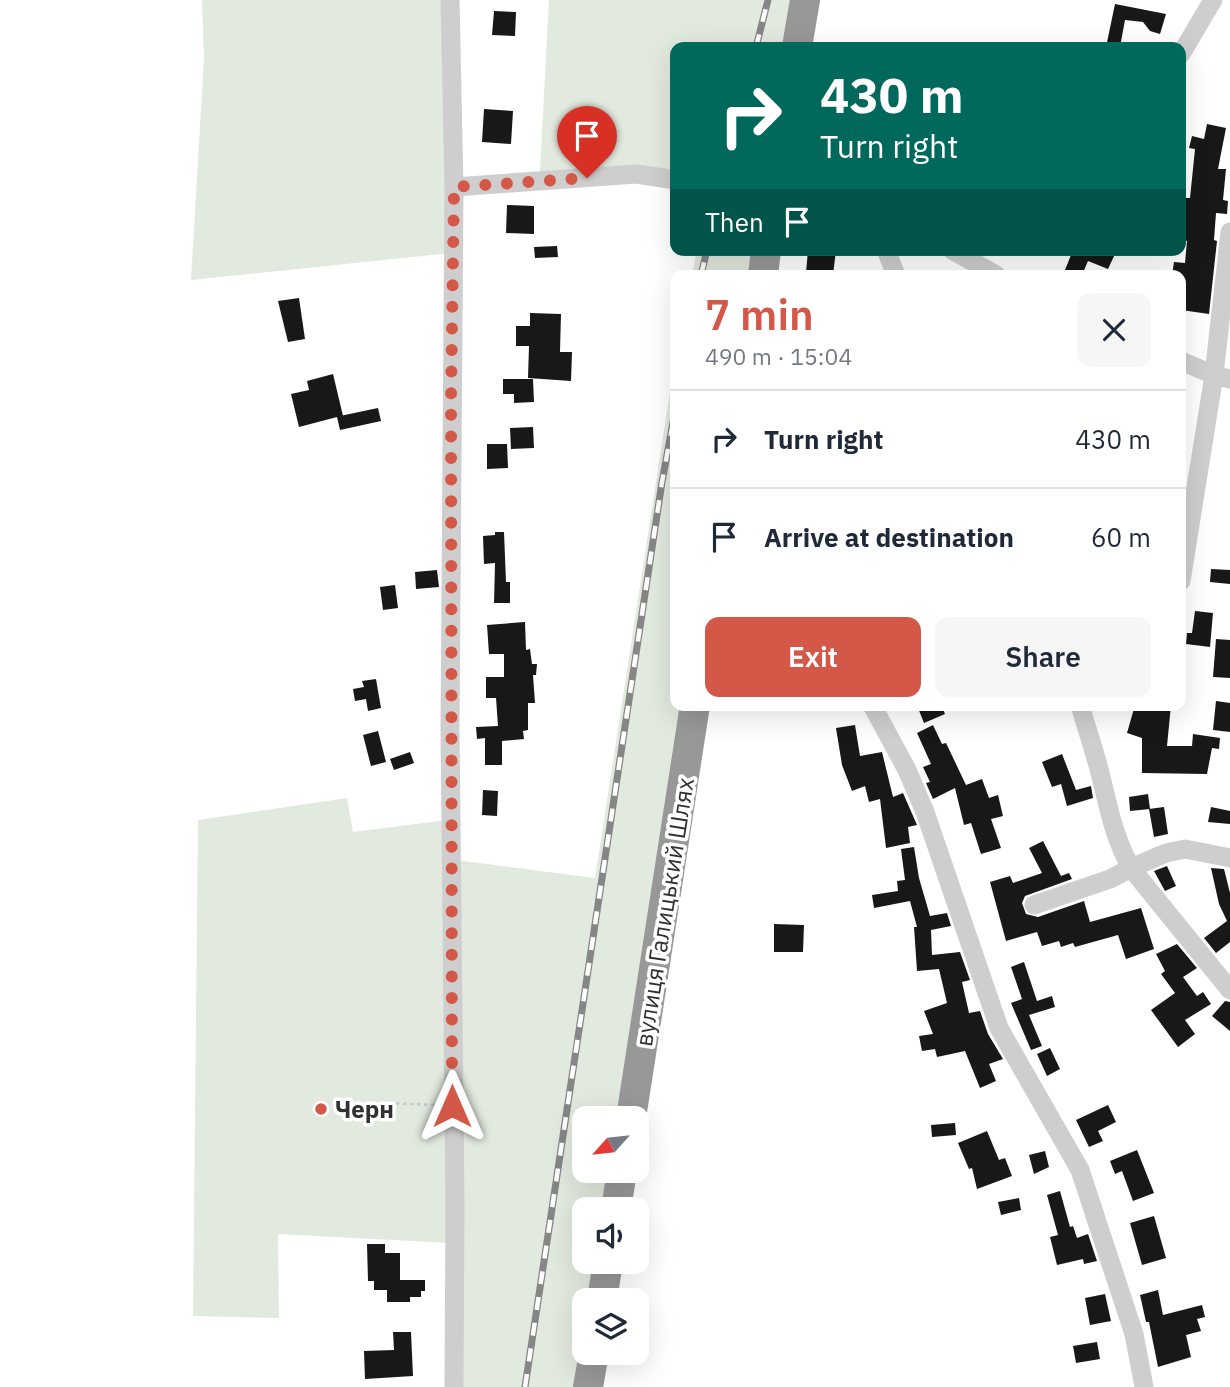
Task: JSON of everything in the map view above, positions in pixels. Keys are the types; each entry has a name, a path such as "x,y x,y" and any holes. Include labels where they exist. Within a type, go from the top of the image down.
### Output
{"highway":[{"path":"798,42 805,0"},
{"name":"вулиця Галицький Шлях","path":"633,1106 694,711"},
{"path":"588,1387 592,1365"}],"street":[{"path":"450,0 454,187 451,398 454,1387"},
{"path":"1186,46 1213,0"},
{"path":"454,187 636,174 670,179"},
{"path":"1186,556 1222,377 1230,232"},
{"path":"962,256 987,270"},
{"path":"1186,362 1222,377"},
{"path":"875,711 907,770 925,812 999,1027 1080,1170 1134,1334 1144,1387"},
{"path":"1082,711 1118,845 1131,868 1230,990"},
{"path":"1034,905 1110,879 1166,853 1185,849 1230,858"}],"path":[{"path":"382,1103 452,1106"}],"shaded area":[{"path":"202,0 453,0 451,253 191,280 204,58"},
{"path":"549,0 812,0 806,42 670,42 670,186 627,178 539,189"},
{"path":"696,256 770,256 769,270 693,270"},
{"path":"670,391 670,711 700,711 639,1106 572,1106 572,1183 628,1183 626,1197 572,1197 572,1274 613,1274 610,1288 572,1288 572,1365 588,1365 594,1387 448,1387 450,1243 278,1234 279,1318 193,1316 198,820 347,798 353,832 455,819 456,860 595,878"}],"building":[{"path":"1115,4 1166,14 1160,34 1150,31 1143,22 1125,20 1121,42 1107,42"},
{"path":"494,11 516,12 515,36 492,35"},
{"path":"484,109 513,111 511,144 482,142"},
{"path":"1207,124 1226,128 1218,169 1226,169 1223,200 1228,201 1227,214 1216,213 1214,240 1217,241 1209,314 1186,311 1186,270 1173,270 1174,262 1185,263 1186,256 1186,198 1190,198 1195,149 1189,148 1192,136 1204,139"},
{"path":"507,205 534,206 534,234 506,233"},
{"path":"557,246 558,257 535,258 534,247"},
{"path":"807,256 835,256 834,270 806,270"},
{"path":"1071,256 1114,256 1108,269 1088,261 1084,270 1065,270"},
{"path":"299,298 305,339 288,342 278,301"},
{"path":"530,313 561,314 560,352 572,352 571,381 528,378 529,346 516,346 516,326 530,326"},
{"path":"333,374 343,415 378,408 381,421 340,430 337,417 299,427 291,394 309,390 307,381"},
{"path":"503,379 533,379 534,402 514,403 514,394 503,394"},
{"path":"533,427 534,448 511,449 510,428"},
{"path":"487,444 507,444 508,468 487,469"},
{"path":"495,532 504,532 506,582 510,582 510,603 494,603 495,563 484,564 483,536 495,535"},
{"path":"1211,569 1230,570 1230,584 1210,582"},
{"path":"437,570 439,587 416,589 415,572"},
{"path":"395,585 398,608 383,610 380,587"},
{"path":"1195,611 1213,613 1210,647 1186,644 1187,633 1192,633"},
{"path":"525,622 526,650 530,649 532,664 537,664 536,675 533,675 535,703 528,703 528,730 523,731 524,739 502,741 502,765 485,765 485,738 477,739 476,727 498,726 496,698 486,698 486,677 504,677 504,654 489,654 487,625"},
{"path":"1216,639 1230,640 1230,678 1213,677"},
{"path":"376,679 381,708 368,711 366,699 355,701 353,689 364,687 362,681"},
{"path":"1216,701 1230,703 1230,732 1213,730"},
{"path":"919,711 944,711 945,714 924,723"},
{"path":"1133,711 1170,711 1167,746 1192,746 1193,734 1220,738 1219,749 1212,748 1207,774 1142,773 1142,738 1127,733"},
{"path":"855,725 860,756 882,752 893,797 903,793 917,825 908,827 910,843 886,848 880,799 869,802 865,786 852,791 842,765 836,728"},
{"path":"933,725 942,744 946,743 966,785 982,779 989,798 998,795 1003,816 991,819 1001,848 981,854 971,823 964,825 955,788 933,799 926,783 930,782 923,767 931,764 917,733"},
{"path":"378,731 386,762 371,766 363,735"},
{"path":"410,752 414,763 394,770 390,759"},
{"path":"1062,754 1076,790 1091,786 1093,798 1067,806 1061,784 1052,787 1042,762"},
{"path":"483,790 498,791 497,816 482,815"},
{"path":"1148,794 1150,809 1130,811 1129,797"},
{"path":"1164,807 1168,834 1154,837 1149,809"},
{"path":"1211,807 1230,811 1230,824 1208,822"},
{"path":"1043,841 1061,876 1069,873 1072,879 1025,896 1022,903 1026,914 1038,917 1084,901 1090,922 1141,908 1154,949 1126,959 1118,935 1075,947 1073,943 1061,947 1059,941 1042,946 1037,932 1006,941 990,882 1010,876 1013,883 1042,873 1029,848"},
{"path":"914,847 919,878 930,916 947,913 951,926 931,930 932,955 960,952 970,980 962,982 969,1013 980,1011 988,1034 1003,1059 989,1064 996,1081 980,1088 965,1051 937,1057 935,1049 922,1051 919,1036 933,1034 924,1011 947,1003 939,969 917,971 914,927 917,927 910,901 874,908 872,895 898,891 897,881 905,880 901,849"},
{"path":"1167,866 1176,886 1165,891 1154,871"},
{"path":"1211,868 1224,869 1230,893 1230,942 1216,953 1204,938 1227,921 1219,904"},
{"path":"774,924 804,925 803,952 774,952"},
{"path":"1177,944 1197,968 1183,977 1197,996 1203,992 1211,1004 1185,1020 1195,1034 1178,1047 1151,1010 1175,993 1161,974 1165,971 1156,954"},
{"path":"1024,962 1037,1001 1052,996 1055,1007 1029,1015 1042,1046 1031,1050 1011,1003 1022,999 1011,967"},
{"path":"1225,1001 1230,1002 1230,1031 1212,1016"},
{"path":"1050,1048 1060,1069 1047,1076 1037,1054"},
{"path":"1108,1105 1116,1122 1098,1131 1103,1141 1089,1147 1076,1120"},
{"path":"955,1123 956,1135 932,1137 931,1125"},
{"path":"987,1131 999,1160 1005,1158 1012,1176 977,1189 972,1168 969,1169 958,1143"},
{"path":"1137,1150 1154,1193 1133,1201 1122,1171 1115,1174 1110,1161"},
{"path":"1045,1151 1049,1167 1034,1174 1029,1155"},
{"path":"1060,1191 1070,1227 1073,1226 1077,1238 1088,1234 1097,1261 1084,1264 1083,1259 1057,1265 1050,1237 1058,1235 1047,1195"},
{"path":"1019,1198 1021,1210 1001,1215 998,1202"},
{"path":"1154,1216 1166,1258 1142,1265 1130,1223"},
{"path":"367,1244 385,1244 385,1253 400,1253 400,1280 425,1280 425,1291 421,1291 421,1297 410,1297 410,1302 387,1302 387,1290 374,1290 374,1281 368,1281"},
{"path":"1158,1290 1163,1315 1202,1305 1205,1317 1197,1319 1201,1331 1186,1335 1191,1357 1158,1367 1149,1322 1146,1322 1140,1295"},
{"path":"1105,1294 1111,1321 1090,1325 1085,1298"},
{"path":"393,1332 411,1332 413,1376 365,1379 364,1351 394,1350"},
{"path":"1097,1342 1100,1359 1076,1363 1073,1346"}],"railway":[{"path":"757,42 768,0"},
{"path":"702,270 706,256"},
{"path":"525,1387 670,439"}],"place":[{"name":"Черн","path":"321,1109"}],"route":[{"path":"452,1106 450,728 454,187 587,178"}]}
